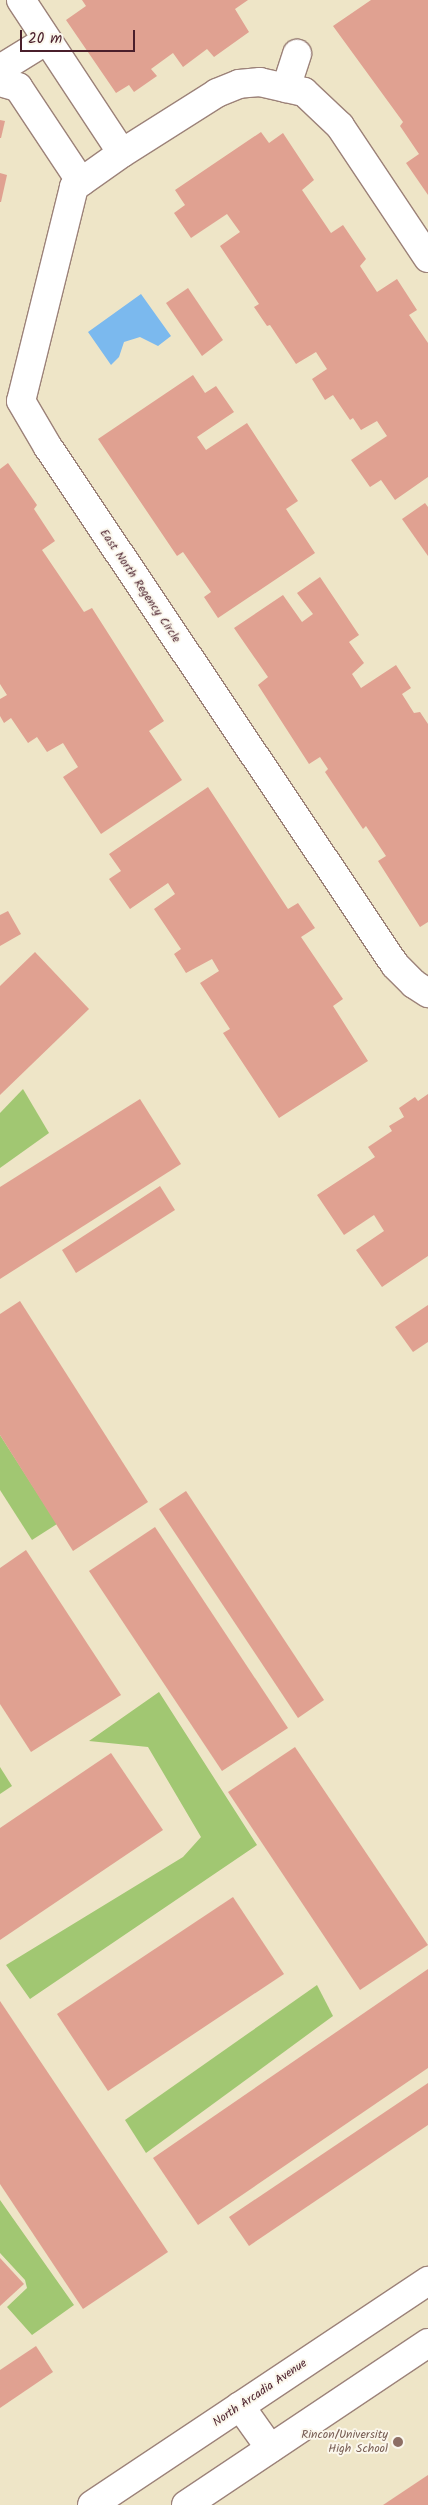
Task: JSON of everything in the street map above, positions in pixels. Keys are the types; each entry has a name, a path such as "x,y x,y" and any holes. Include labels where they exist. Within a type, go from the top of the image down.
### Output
{"street":[{"path":"21,0 122,153"},
{"path":"0,69 47,40"},
{"path":"286,88 297,54"},
{"path":"0,82 18,87 81,182"},
{"name":"East North Regency Circle","path":"428,258 340,126 304,92 260,82 239,84 217,93 122,153 74,187 21,400 48,448 395,965 414,984 428,992"},
{"name":"North Arcadia Avenue","path":"92,2505 428,2281"},
{"path":"186,2505 428,2343"},
{"path":"240,2406 270,2448"}],"green space":[{"path":"23,1089 49,1133 0,1168 0,1113"},
{"path":"0,1435 57,1524 32,1540 0,1490"},
{"path":"159,1692 257,1845 30,1999 6,1965 183,1857 201,1837 148,1747 89,1741"},
{"path":"0,1767 12,1786 0,1794"},
{"path":"317,1985 333,2016 146,2153 125,2120"},
{"path":"0,2200 74,2305 32,2335 7,2307 27,2288 25,2280 0,2253"}],"water":[{"path":"141,294 171,336 158,346 140,337 124,342 119,357 111,365 88,332"}],"building":[{"path":"82,0 248,0 235,9 249,32 214,57 207,49 183,67 173,53 151,69 157,76 134,92 129,85 116,93 66,20 86,6"},
{"path":"371,0 428,0 428,195 406,163 419,154 400,126 403,122 333,26"},
{"path":"0,120 5,121 1,138 0,138"},
{"path":"261,132 269,143 283,133 314,180 302,190 331,233 343,225 366,259 360,266 377,292 397,279 417,310 409,315 428,343 428,477 395,500 381,480 370,487 351,460 387,436 377,421 361,430 353,418 350,420 333,395 325,400 312,379 327,369 316,352 296,364 270,325 267,326 254,307 259,304 220,246 240,232 227,214 191,238 174,213 185,205 175,190"},
{"path":"0,173 7,175 1,202 0,202"},
{"path":"188,288 223,340 202,356 166,303"},
{"path":"193,375 205,393 216,386 234,412 197,437 206,450 247,423 298,501 286,509 315,553 218,618 204,597 211,592 183,552 177,556 98,439"},
{"path":"8,463 37,505 34,509 55,541 42,550 84,612 92,608 164,721 149,731 182,780 101,834 63,777 78,767 63,743 47,752 37,737 28,743 11,718 4,723 0,716 0,699 7,695 0,684 0,469"},
{"path":"425,503 428,507 428,556 402,519"},
{"path":"320,577 359,635 349,642 364,663 352,674 361,688 396,665 411,688 402,694 414,713 420,712 428,724 428,922 420,927 378,861 386,856 366,826 363,829 325,772 328,769 320,757 309,764 258,685 268,677 234,628 283,595 302,622 313,614 297,593"},
{"path":"208,787 288,909 298,903 315,928 301,937 343,999 333,1006 368,1061 279,1118 223,1033 230,1029 200,983 219,971 212,959 186,973 174,954 181,949 154,909 175,894 168,883 130,909 109,879 121,871 109,854"},
{"path":"8,911 21,934 0,946 0,915"},
{"path":"35,952 89,1009 0,1095 0,986"},
{"path":"428,1094 428,1256 382,1287 356,1250 384,1231 374,1215 344,1235 317,1195 375,1157 368,1147 392,1131 389,1126 404,1117 399,1108 415,1097 418,1101"},
{"path":"140,1099 181,1164 0,1279 0,1187"},
{"path":"160,1186 175,1210 76,1273 62,1250"},
{"path":"20,1301 148,1502 73,1551 0,1435 0,1314"},
{"path":"428,1305 428,1342 413,1352 395,1327"},
{"path":"186,1491 324,1700 298,1718 159,1509"},
{"path":"155,1527 288,1728 222,1771 89,1571"},
{"path":"26,1550 121,1695 31,1752 0,1704 0,1568"},
{"path":"295,1747 428,1945 360,1990 228,1792"},
{"path":"111,1753 163,1830 0,1940 0,1828"},
{"path":"233,1897 284,1974 108,2091 57,2014"},
{"path":"428,1969 428,2068 198,2225 153,2158"},
{"path":"0,2001 168,2252 83,2309 0,2184"},
{"path":"428,2083 428,2125 249,2246 229,2217"},
{"path":"0,2258 24,2284 0,2306"},
{"path":"36,2346 53,2372 0,2408 0,2370"},
{"path":"428,2475 428,2505 383,2505"}],"place":[{"name":"Rincon/University High School","path":"398,2442"}]}
